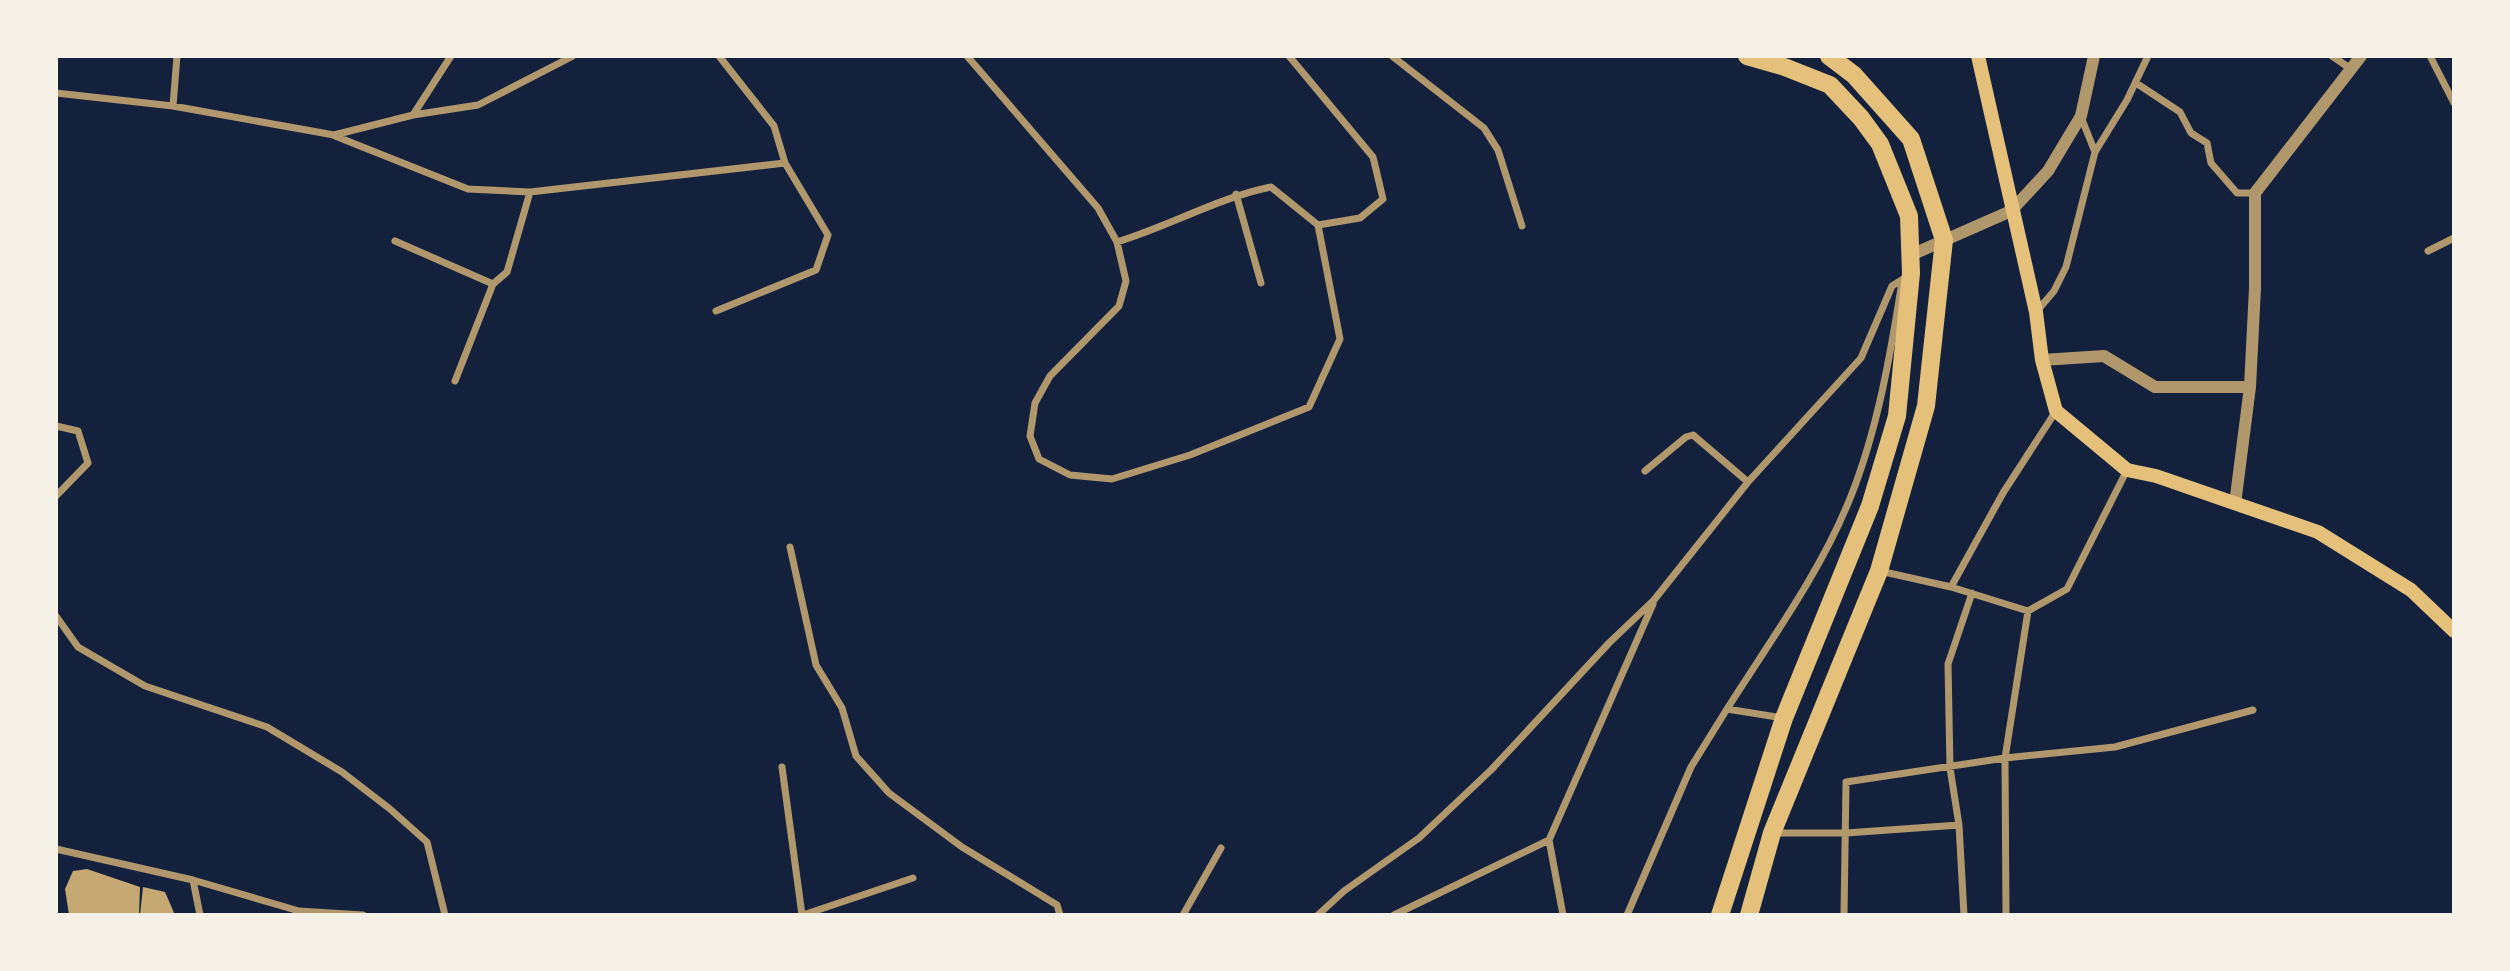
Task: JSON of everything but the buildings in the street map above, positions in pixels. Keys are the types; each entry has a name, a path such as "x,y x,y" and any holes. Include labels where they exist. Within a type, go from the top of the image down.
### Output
{"main road":[{"path":"1720,915 1784,718 1870,506 1897,416 1908,270 1909,216 1880,144 1861,118 1830,85 1783,66 1747,56"},
{"path":"1749,915 1772,833 1879,571 1926,407 1944,240 1911,139 1854,75 1829,56"},
{"path":"1978,56 2036,312 2042,360 2056,411 2127,470 2156,476 2318,532 2411,590 2454,631"}],"street":[{"path":"173,106 177,56"},
{"path":"413,115 451,56"},
{"path":"334,135 413,115 478,105 573,56"},
{"path":"716,311 816,270 828,235 785,163 774,126 719,56"},
{"path":"967,56 1098,208 1117,242 1126,281 1119,306 1050,376 1035,403 1030,436 1038,459 1070,475 1112,479 1189,455 1310,407 1339,339 1318,225 1271,187 1236,194 1158,230 1117,242"},
{"path":"1392,56 1484,128 1498,150 1522,226"},
{"path":"1318,915 1344,891 1419,838 1491,770 1609,643 1654,600 1748,482 1861,358 1892,286 1944,240 2011,211 2048,171 2081,117 2094,56"},
{"path":"2036,312 2054,291 2066,267 2095,152 2136,83 2148,56"},
{"path":"2332,56 2352,69"},
{"path":"2235,504 2250,387 2255,288 2255,193 2361,56"},
{"path":"2430,56 2454,103"},
{"path":"1291,57 1373,157 1382,199 1360,218 1318,225"},
{"path":"2136,83 2180,112 2191,133 2207,143 2211,163 2237,193 2255,193"},
{"path":"56,93 173,106 334,135 468,189 530,192 785,163"},
{"path":"2081,117 2095,152"},
{"path":"454,381 493,284 507,272 530,192"},
{"path":"1236,194 1261,283"},
{"path":"2428,251 2454,238"},
{"path":"395,241 493,284"},
{"path":"1627,915 1690,767 1813,571 1851,496 1881,392 1908,270"},
{"path":"2042,360 2104,356 2155,387 2250,387"},
{"path":"1951,587 2003,493 2056,411"},
{"path":"56,426 78,431 88,463 56,496"},
{"path":"1645,471 1686,437 1693,435 1748,482"},
{"path":"1879,571 1951,587 2028,611 2067,589 2127,470"},
{"path":"790,547 816,665 842,708 856,756 889,793 962,847 1057,905 1060,915"},
{"path":"1964,915 1959,825 1950,768 1948,664 1972,593"},
{"path":"1563,915 1549,840 1654,600"},
{"path":"2006,915 2005,758 2028,611"},
{"path":"56,616 78,647 145,686 267,727 342,772 427,842 445,915"},
{"path":"1727,709 1784,718"},
{"path":"1844,915 1846,782 2005,758 2115,747 2253,710"},
{"path":"782,767 802,915 913,878"},
{"path":"1772,833 1846,833 1959,825"},
{"path":"1394,915 1549,840"},
{"path":"1183,915 1221,848"},
{"path":"56,849 193,880 299,913 363,915"},
{"path":"193,880 200,915"}]}
